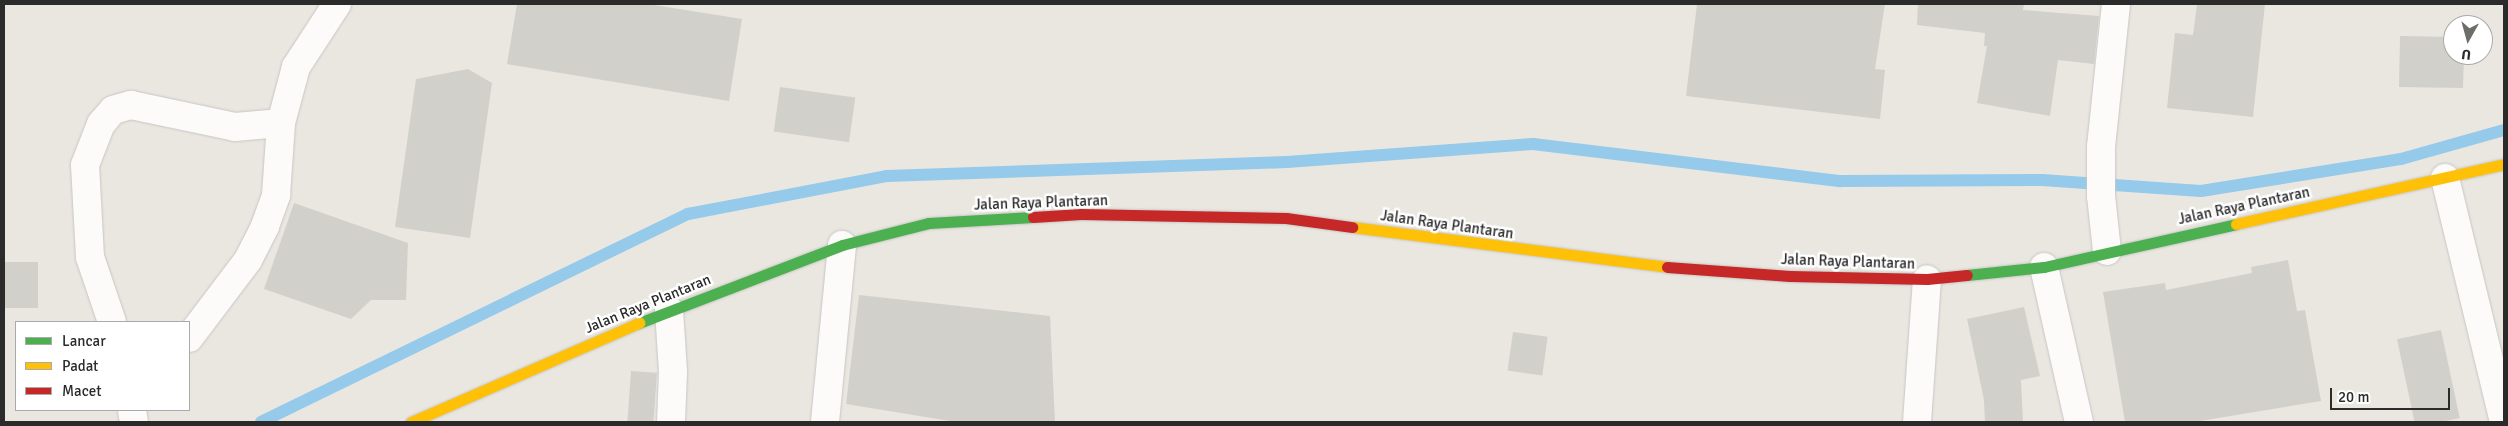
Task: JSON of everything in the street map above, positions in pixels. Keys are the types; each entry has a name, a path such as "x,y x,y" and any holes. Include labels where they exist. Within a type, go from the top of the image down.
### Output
{"main road":[{"name":"Jalan Raya Plantaran","path":"411,422 669,310 842,245 929,223 1081,214 1286,218 1624,264 1790,276 1927,279 2044,267 2108,251 2504,164"}],"street":[{"path":"190,337 248,260 265,226 276,195 281,123 296,67 337,4"},
{"path":"2108,251 2101,196 2101,148 2116,4"},
{"path":"112,321 90,257 85,165 101,124 113,110 131,105 235,126 281,123"},
{"path":"2445,178 2504,422"},
{"path":"825,422 842,245"},
{"path":"2044,267 2079,422"},
{"path":"1917,422 1927,279"},
{"path":"669,310 671,422"}],"building":[{"path":"517,4 648,4 742,19 729,101 507,64"},
{"path":"1697,4 1885,4 1875,69 1885,70 1880,119 1686,96"},
{"path":"1918,4 2024,4 2023,10 2099,16 2094,64 2058,60 2050,116 1977,103 1987,46 1984,46 1985,33 1917,25"},
{"path":"2197,4 2265,4 2253,117 2167,108 2175,33 2193,35"},
{"path":"2400,36 2443,37 2443,65 2464,65 2463,88 2399,87"},
{"path":"468,69 492,83 470,238 395,227 416,79"},
{"path":"780,87 855,98 849,142 774,132"},
{"path":"294,203 408,243 406,300 371,300 351,319 264,289"},
{"path":"2288,260 2297,311 2305,310 2321,401 2194,422 2125,422 2103,292 2165,283 2166,290 2252,273 2251,267"},
{"path":"4,262 38,262 38,308 4,308"},
{"path":"859,295 1050,316 1055,422 956,422 846,404"},
{"path":"2024,307 2040,376 2021,380 2023,422 1985,422 1984,400 1967,319"},
{"path":"2441,330 2460,418 2441,422 2415,422 2397,339"},
{"path":"1513,332 1548,337 1542,375 1508,371"},
{"path":"631,371 657,373 653,422 627,422"}],"waterway":[{"path":"261,422 688,214 887,176 1287,162 1533,144 1841,181 2042,180 2201,191 2401,159 2504,130"}],"traffic: fast":[{"path":"639,323 842,245 929,223 1033,217"},
{"path":"1967,275 2044,267 2236,224"}],"traffic: slow":[{"path":"2236,224 2504,164"},
{"path":"1352,227 1667,267"},
{"path":"411,422 639,323"}],"traffic: jam":[{"path":"1033,217 1081,214 1286,218 1352,227"},
{"path":"1667,267 1790,276 1927,279 1967,275"}]}
